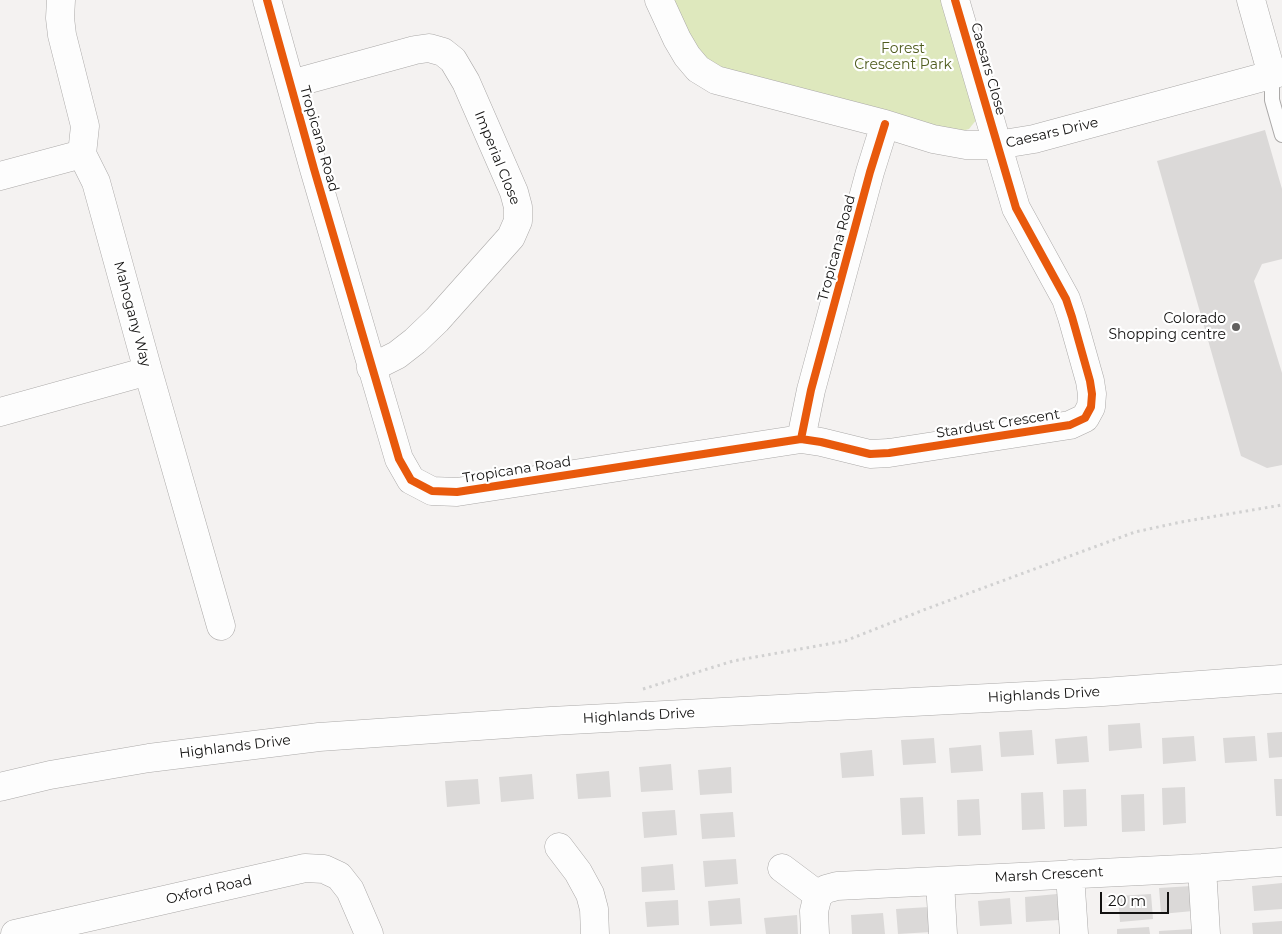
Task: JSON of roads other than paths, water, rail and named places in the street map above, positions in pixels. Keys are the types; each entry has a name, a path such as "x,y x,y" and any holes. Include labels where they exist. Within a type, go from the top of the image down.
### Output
{"street":[{"path":"0,176 82,154 85,126 62,35 60,18 61,0"},
{"name":"Tropicana Road","path":"267,0 398,459 411,480 432,491 457,492 801,439 816,371 870,172 885,124"},
{"name":"Caesars Drive","path":"659,0 686,56 698,69 716,80 885,124 933,139 966,145 997,145 1066,132 1277,74"},
{"name":"Caesars Close","path":"955,0 997,145"},
{"path":"1251,0 1277,74"},
{"name":"Imperial Close","path":"291,84 415,50 429,48 443,52 454,60 466,82 514,192 518,207 518,221 511,237 426,331 397,355 371,368"},
{"name":"Stardust Crescent","path":"801,439 870,454 889,454 1070,425 1085,418 1091,407 1090,381 1066,298 1016,208 997,145"},
{"name":"Mahogany Way","path":"82,154 96,182 221,626"},
{"path":"0,412 148,371"},
{"name":"Highlands Drive","path":"0,787 50,775 149,758 319,737 561,720 1094,692 1282,679"},
{"path":"559,847 578,872 590,894 594,909 595,934"},
{"name":"Marsh Crescent","path":"818,895 826,889 836,886 1202,868 1282,862"},
{"name":"Oxford Road","path":"15,934 305,868 324,870 338,876 350,890 369,934"},
{"path":"782,868 818,895 814,911 815,934"},
{"path":"1202,868 1206,934"},
{"path":"1070,874 1074,934"},
{"path":"940,881 943,934"}],"lane":[{"path":"1277,74 1272,100 1282,136"}],"place":[{"name":"Colorado Shopping centre","path":"1236,327"}],"park label":[{"name":"Forest Crescent Park","path":"903,58"}]}
